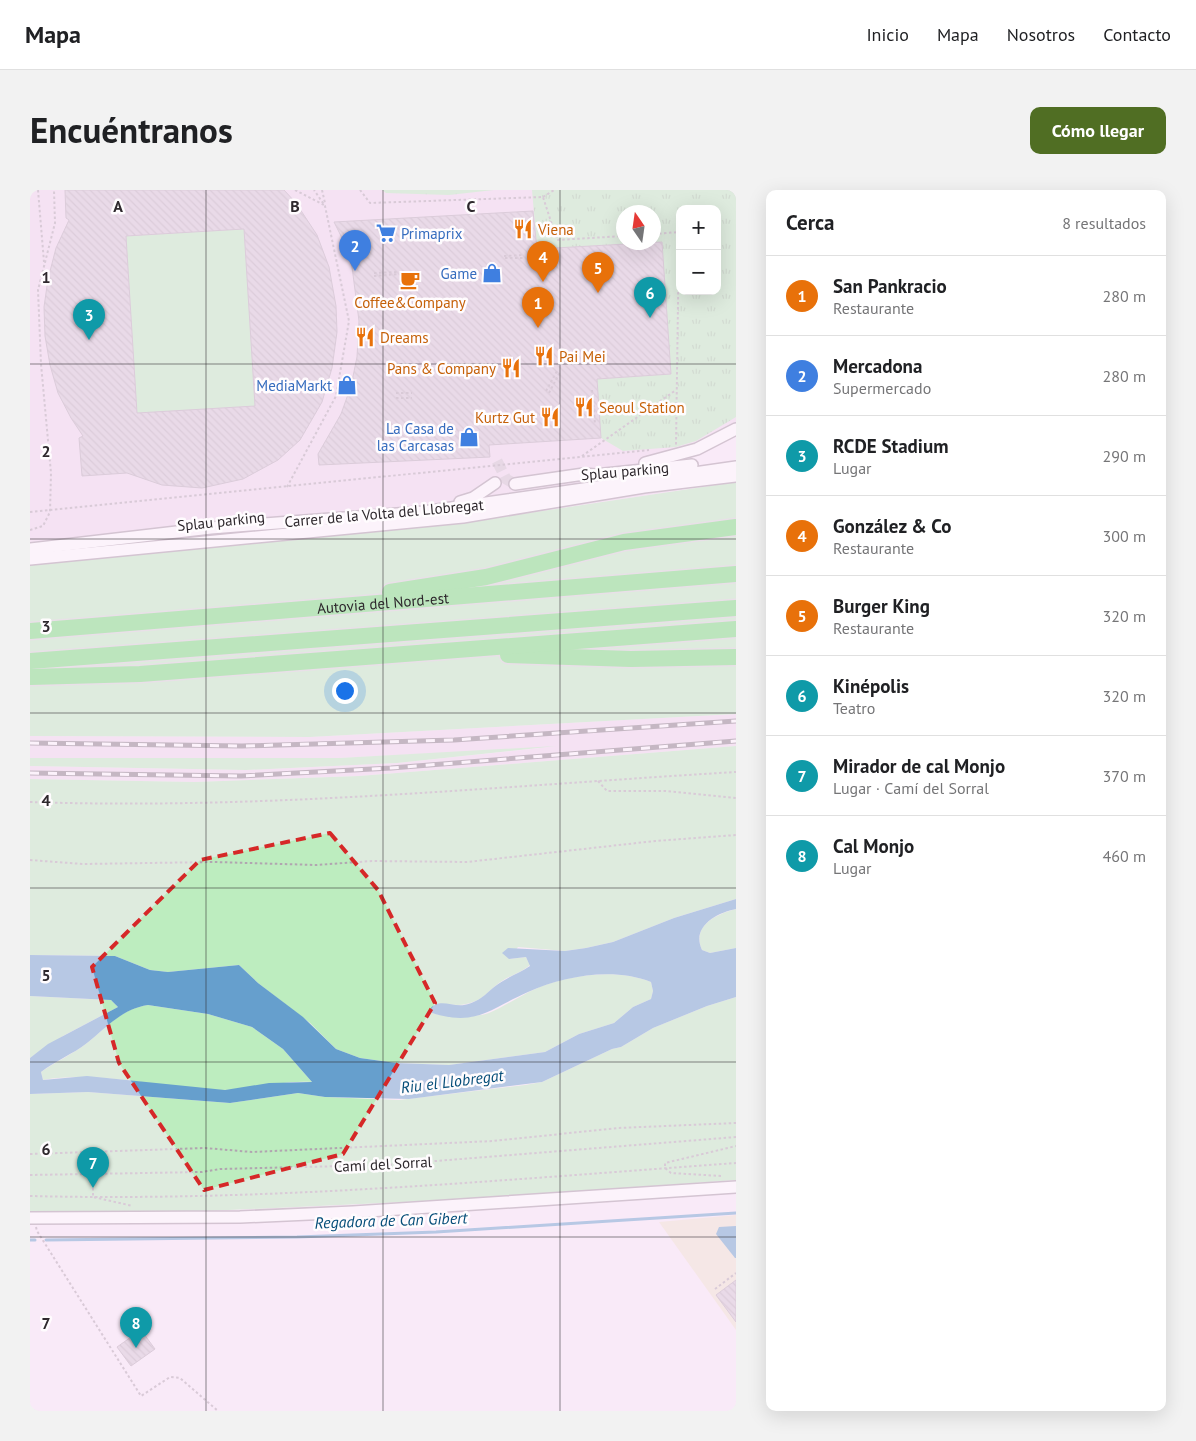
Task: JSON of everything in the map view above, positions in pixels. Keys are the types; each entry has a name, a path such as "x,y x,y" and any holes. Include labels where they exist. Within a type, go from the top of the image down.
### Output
{"highway":[{"path":"194,618 486,577 624,542 736,527"},
{"name":"Autovia del Nord-est","path":"30,631 736,574"},
{"name":"Autovia del Nord-est","path":"30,661 736,608"},
{"path":"30,677 101,676 736,629"},
{"path":"426,652 631,660 736,657"}],"street":[{"path":"584,474 682,454 704,446 736,429"},
{"name":"Splau parking","path":"515,484 584,474 595,475 709,464 736,466"},
{"name":"Carrer de la Volta del Llobregat","path":"30,549 211,528 423,512 736,466"},
{"name":"Carrer de la Volta del Llobregat","path":"30,559 462,517 644,487 736,476"},
{"name":"Splau parking","path":"30,549 87,537 221,520 462,502 473,498 495,483 490,491 474,506"},
{"path":"33,1218 240,1217 402,1209 736,1187"}],"path":[{"path":"38,190 44,266"},
{"path":"30,530 43,526 50,512 51,465 41,364 38,290 55,223 54,190"},
{"path":"295,190 325,206"},
{"path":"314,190 325,206"},
{"path":"287,488 336,396 349,321 322,190"},
{"path":"360,190 370,203 543,196 554,190"},
{"path":"543,196 557,240 616,236"},
{"path":"661,233 679,232 676,448"},
{"path":"504,257 524,256"},
{"path":"374,274 399,273"},
{"path":"547,392 558,371"},
{"path":"580,457 677,389"},
{"path":"592,390 595,424"},
{"path":"396,393 412,393"},
{"path":"396,398 412,398"},
{"path":"30,512 50,512 657,449"},
{"path":"30,802 232,804 333,800 597,780 736,772"},
{"path":"597,780 607,791 665,791 736,798"},
{"path":"30,860 83,864 215,862 316,865 372,861 467,862 736,834"},
{"name":"Camí del Sorral","path":"30,1154 205,1148 252,1152 334,1146 493,1141 618,1128 736,1123"},
{"name":"Camí del Sorral","path":"30,1174 202,1172 220,1169 386,1165 736,1137"},
{"path":"723,1177 672,1172 665,1168 665,1164 736,1146"},
{"name":"Camí del Sorral","path":"30,1196 93,1197 375,1189 736,1163"},
{"path":"93,1188 93,1197"},
{"path":"33,1218 36,1231 141,1396 170,1377 180,1378 218,1411"},
{"path":"715,1289 736,1273"}],"highlighted area":[{"path":"330,833 378,890 435,1003 343,1154 204,1190 119,1063 92,967 200,860"}],"shaded area":[{"path":"30,190 736,190 736,436 678,461 682,490 462,523 30,565"},
{"path":"736,714 736,746 359,776 195,782 30,779 30,766 246,770 397,763 541,748 339,758 30,758 30,736 310,737"},
{"path":"736,1215 736,1330 659,1222"}],"green space":[{"path":"382,190 494,190 449,195 386,193"},
{"path":"532,190 736,190 736,417 696,441 676,447 623,451 601,438 597,379 671,374 661,242 661,205 616,205 616,245 537,249"},
{"path":"244,229 255,406 137,413 126,236"},
{"path":"736,482 736,714 310,737 30,736 30,565 462,523"},
{"path":"556,746 397,763 246,770 30,766 30,758 339,758"},
{"path":"736,746 736,899 674,918 613,942 586,948 565,951 518,947 509,959 526,957 530,965 527,968 502,981 482,998 472,1002 462,1005 434,1005 432,1013 452,1016 476,1016 489,1013 538,988 571,978 612,974 625,975 651,982 653,991 651,999 633,1007 614,1023 579,1034 545,1052 449,1065 396,1063 360,1058 336,1049 310,1023 258,983 239,965 168,972 150,970 115,956 30,955 30,779 195,782 359,776"},
{"path":"736,909 736,948 710,953 702,950 699,942 700,934 707,922 721,914"},
{"path":"30,996 111,1000 118,1007 63,1036 30,1058"},
{"path":"736,997 736,1180 491,1198 143,1214 30,1211 30,1094 88,1092 230,1103 298,1093 325,1097 399,1100 525,1085 542,1082 612,1049 621,1047 653,1028 707,1006"},
{"path":"148,1005 208,1014 252,1027 283,1049 312,1082 289,1082 221,1090 87,1077 43,1080 41,1072 82,1047 122,1015 130,1010"}],"water":[{"name":"Riu el Llobregat","path":"736,899 736,909 721,914 707,922 700,934 699,942 702,950 710,953 736,948 736,997 707,1006 653,1028 621,1047 612,1049 542,1082 409,1099 325,1097 298,1093 230,1103 88,1092 30,1094 30,1058 48,1044 118,1007 111,1000 30,996 30,955 115,956 150,970 168,972 239,965 258,983 303,1017 336,1049 360,1058 396,1063 449,1065 545,1052 579,1034 614,1023 633,1007 651,999 653,991 651,982 621,975 589,975 542,986 483,1014 472,1017 448,1017 432,1013 431,1008 434,1005 442,1003 464,1005 476,1001 498,984 530,966 526,957 509,959 502,953 508,948 565,951 586,948 613,942 674,918","holes":["148,1005 208,1014 252,1027 283,1049 312,1082 269,1083 225,1090 87,1076 43,1080 41,1072 82,1047 130,1010"]},
{"path":"736,1226 735,1258 716,1234 719,1227"}],"building":[{"path":"65,190 284,190 296,203 317,235 329,267 336,306 337,332 332,368 322,402 300,440 278,460 243,479 202,488 162,485 127,473 82,476 79,438 83,436 58,393 50,365 45,336 44,307 48,279 56,248 69,220 66,218","holes":["244,229 255,406 137,413 126,236"]},
{"path":"533,211 537,249 616,245 616,250 661,250 662,242 671,374 597,379 601,438 489,445 490,457 319,465 318,454 341,414 351,386 357,357 359,321 352,267 346,246 334,222"},
{"path":"736,1280 736,1322 716,1295"},
{"path":"141,1330 155,1349 131,1366 117,1347"}],"waterway":[{"name":"Regadora de Can Gibert","path":"46,1240 297,1237 436,1232 736,1213"},
{"name":"Regadora de Can Gibert","path":"30,1240 35,1240"}],"tunnel":[{"path":"497,461 506,479 515,484"}],"railway":[{"path":"30,743 242,746 454,740 736,721"},
{"path":"30,773 241,776 391,768 736,741"}],"place":[{"name":"Viena","path":"523,229"},
{"name":"Primaprix","path":"386,233"},
{"name":"Mercadona","path":"355,271"},
{"name":"Game","path":"492,273"},
{"name":"Coffee&Company","path":"410,280"},
{"name":"González & Co","path":"543,282"},
{"name":"Burger King","path":"598,293"},
{"name":"Kinépolis","path":"650,318"},
{"name":"San Pankracio","path":"538,328"},
{"name":"Dreams","path":"365,337"},
{"name":"RCDE Stadium","path":"89,340"},
{"name":"Pai Mei","path":"544,356"},
{"name":"Pans & Company","path":"511,368"},
{"name":"MediaMarkt","path":"347,385"},
{"name":"Seoul Station","path":"584,407"},
{"name":"Kurtz Gut","path":"550,417"},
{"name":"La Casa de las Carcasas","path":"469,437"},
{"name":"Mirador de cal Monjo","path":"93,1188"},
{"name":"Cal Monjo","path":"136,1348"}]}
